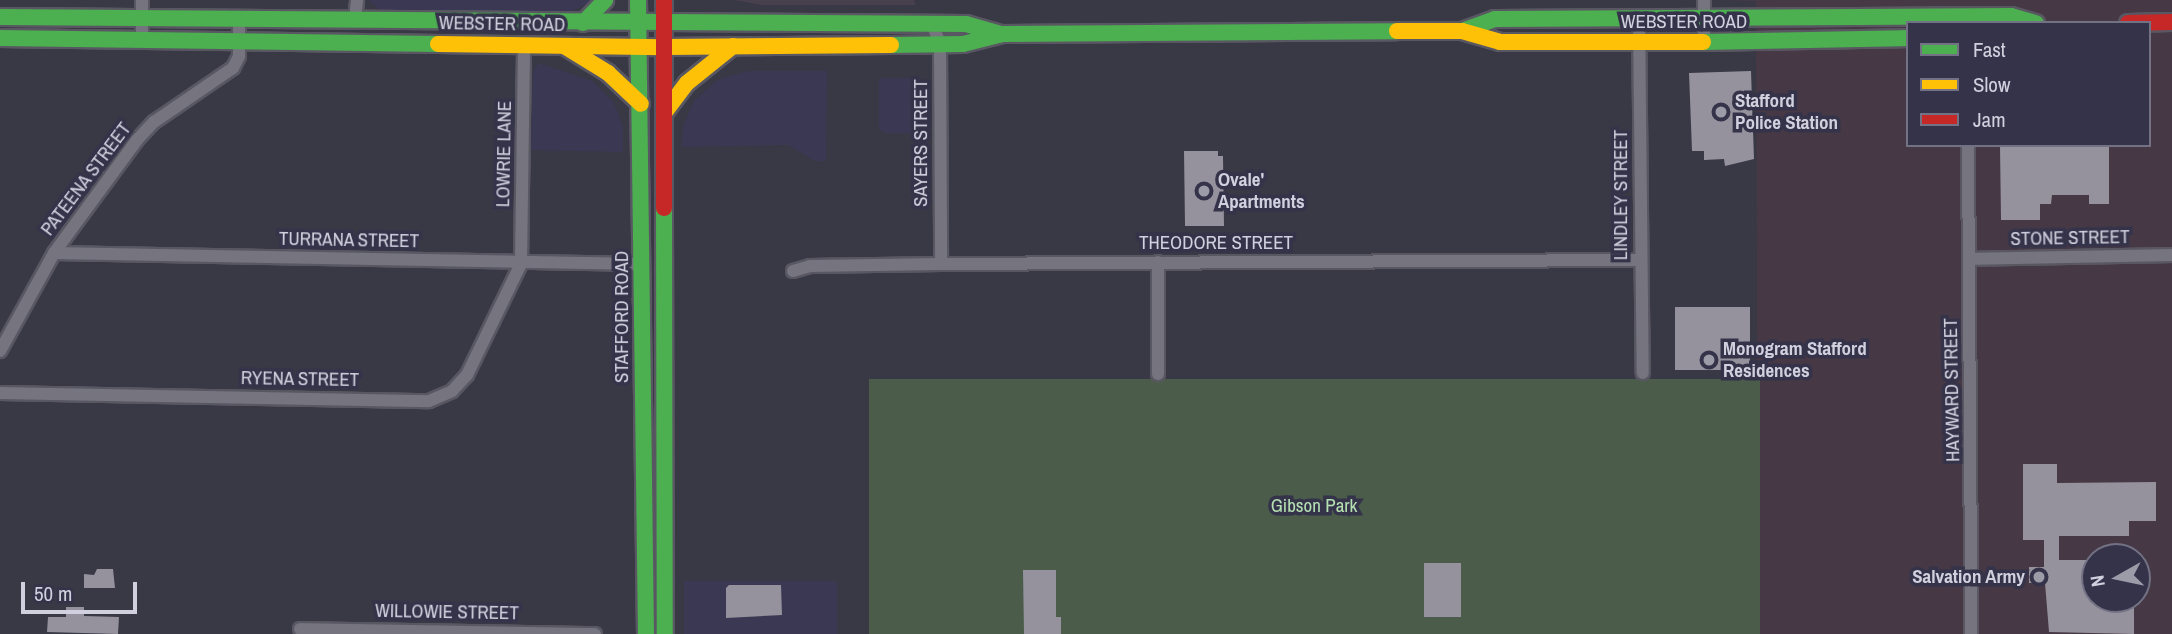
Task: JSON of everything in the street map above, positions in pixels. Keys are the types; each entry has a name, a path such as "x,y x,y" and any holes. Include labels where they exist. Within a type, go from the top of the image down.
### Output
{"main road":[{"path":"583,23 606,0"},
{"name":"STAFFORD ROAD","path":"638,0 646,634"},
{"path":"664,0 665,634"},
{"name":"WEBSTER ROAD","path":"1462,31 1495,19 1965,19 2011,16 2029,21"},
{"name":"WEBSTER ROAD","path":"0,17 583,23 932,23 966,24 1003,34"},
{"path":"2151,22 2172,22"},
{"name":"WEBSTER ROAD","path":"0,38 640,47 962,44 1003,34 1462,31 1500,42 1639,43 1906,38"},
{"path":"564,46 608,73 641,104"},
{"path":"665,113 687,83 733,46"}],"street":[{"path":"142,0 142,41"},
{"path":"355,20 357,0"},
{"path":"1704,0 1704,43"},
{"name":"LINDLEY STREET","path":"1639,17 1643,373"},
{"name":"PATEENA STREET","path":"0,351 54,253 137,141 154,122 228,74 237,62 240,43 239,19"},
{"name":"SAYERS STREET","path":"932,23 940,44 941,264"},
{"name":"LOWRIE LANE","path":"521,264 524,46"},
{"name":"HAYWARD STREET","path":"1968,147 1971,634"},
{"name":"TURRANA STREET","path":"54,253 521,264 643,264"},
{"name":"STONE STREET","path":"1969,259 2172,255"},
{"name":"THEODORE STREET","path":"793,271 810,266 941,264 1640,260"},
{"path":"1158,262 1158,374"},
{"name":"RYENA STREET","path":"0,393 429,401 452,391 467,375 521,264"},
{"name":"WILLOWIE STREET","path":"300,629 406,633 595,634"}],"shaded area":[{"path":"369,0 596,0 567,13 382,12"},
{"path":"734,0 914,0 915,5 762,5"},
{"path":"1721,0 2172,0 2172,634 1758,634 1756,1"},
{"path":"539,63 592,81 614,103 623,127 623,152 531,150 533,70"},
{"path":"747,71 827,71 826,161 815,161 788,145 681,147 684,123 694,101 717,80"},
{"path":"879,78 918,78 917,128 913,133 884,133 879,128"},
{"path":"684,581 837,581 837,634 684,634"}],"green space":[{"name":"Gibson Park","path":"869,379 1760,379 1760,634 869,634"}],"building":[{"name":"Stafford Police Station","path":"1751,71 1754,159 1725,166 1724,159 1704,160 1704,151 1692,151 1689,73"},
{"path":"2000,147 2109,147 2109,204 2089,204 2089,195 2052,195 2051,204 2040,204 2040,220 2001,220"},
{"name":"Ovale' Apartments","path":"1184,151 1218,151 1218,156 1223,156 1224,226 1185,226"},
{"path":"1675,307 1750,307 1750,370 1675,370"},
{"path":"2023,464 2057,464 2057,483 2156,482 2156,521 2129,521 2129,536 2059,536 2059,560 2081,560 2081,613 2134,613 2134,634 2049,632 2045,583 2029,583 2029,567 2044,567 2044,540 2023,540"},
{"path":"1424,563 1461,563 1461,617 1424,617"},
{"path":"97,569 113,569 115,588 84,588 84,574 94,575"},
{"path":"1023,570 1056,570 1056,617 1061,617 1061,634 1024,634"},
{"path":"729,585 781,585 782,615 726,618 726,588"},
{"path":"66,607 84,607 84,616 119,617 118,634 47,632 48,617 66,617"}],"traffic: fast":[{"path":"583,23 605,0"},
{"path":"638,0 646,634"},
{"path":"1462,31 1495,19 2011,16 2029,21"},
{"path":"0,17 664,22"},
{"path":"664,22 966,24 1002,34"},
{"path":"891,45 963,44 1003,34 1397,31"},
{"path":"0,38 438,44"},
{"path":"1703,42 1906,38"},
{"path":"664,208 665,634"}],"traffic: slow":[{"path":"1397,31 1462,31 1500,42 1703,42"},
{"path":"438,44 664,47"},
{"path":"664,47 891,45"},
{"path":"564,46 608,73 641,104"},
{"path":"665,112 687,83 733,46"}],"traffic: jam":[{"path":"664,0 664,208"},
{"path":"2151,22 2172,22"}],"place":[{"name":"Stafford Police Station","path":"1721,112"},
{"name":"Ovale' Apartments","path":"1204,191"},
{"name":"Monogram Stafford Residences","path":"1709,360"},
{"name":"Salvation Army","path":"2039,577"}]}
